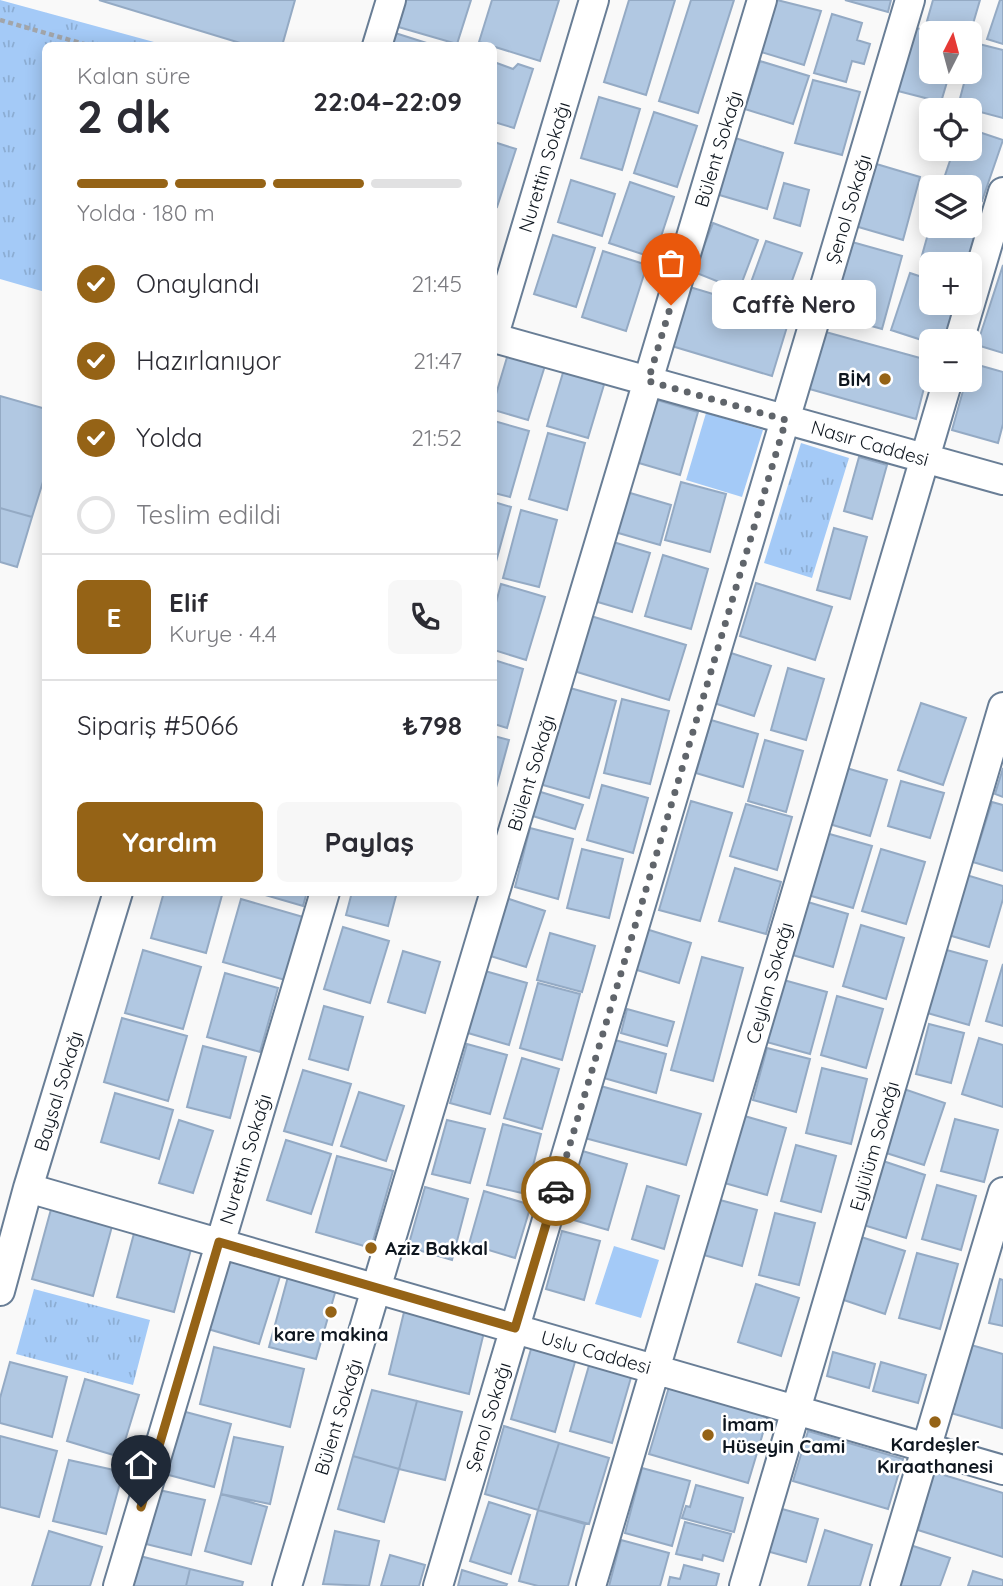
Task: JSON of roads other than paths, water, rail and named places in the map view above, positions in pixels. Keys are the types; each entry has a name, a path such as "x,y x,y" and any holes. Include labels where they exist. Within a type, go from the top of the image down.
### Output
{"street":[{"path":"378,42 391,0"},
{"name":"Nurettin Sokağı","path":"497,326 594,0"},
{"name":"Bülent Sokağı","path":"497,886 762,0"},
{"name":"Şenol Sokağı","path":"438,1586 910,0"},
{"path":"963,329 1003,192"},
{"name":"Nasır Caddesi","path":"497,337 1003,480"},
{"name":"Ceylan Sokağı","path":"591,1586 944,392"},
{"name":"Eylülüm Sokağı","path":"744,1586 1003,707"},
{"name":"Baysal Sokağı","path":"0,1291 28,1188 117,896"},
{"name":"Nurettin Sokağı","path":"118,1586 324,896"},
{"name":"Bülent Sokağı","path":"287,1586 494,896"},
{"name":"Uslu Caddesi","path":"28,1188 1003,1470"},
{"path":"885,1586 1003,1194"}],"place":[{"name":"Caffè Nero","path":"671,305"},
{"name":"BİM","path":"885,379"},
{"name":"Aziz Bakkal","path":"371,1248"},
{"name":"kare makina","path":"331,1312"},
{"name":"Kardeşler Kıraathanesi","path":"935,1422"},
{"name":"İmam Hüseyin Cami","path":"708,1435"}]}
